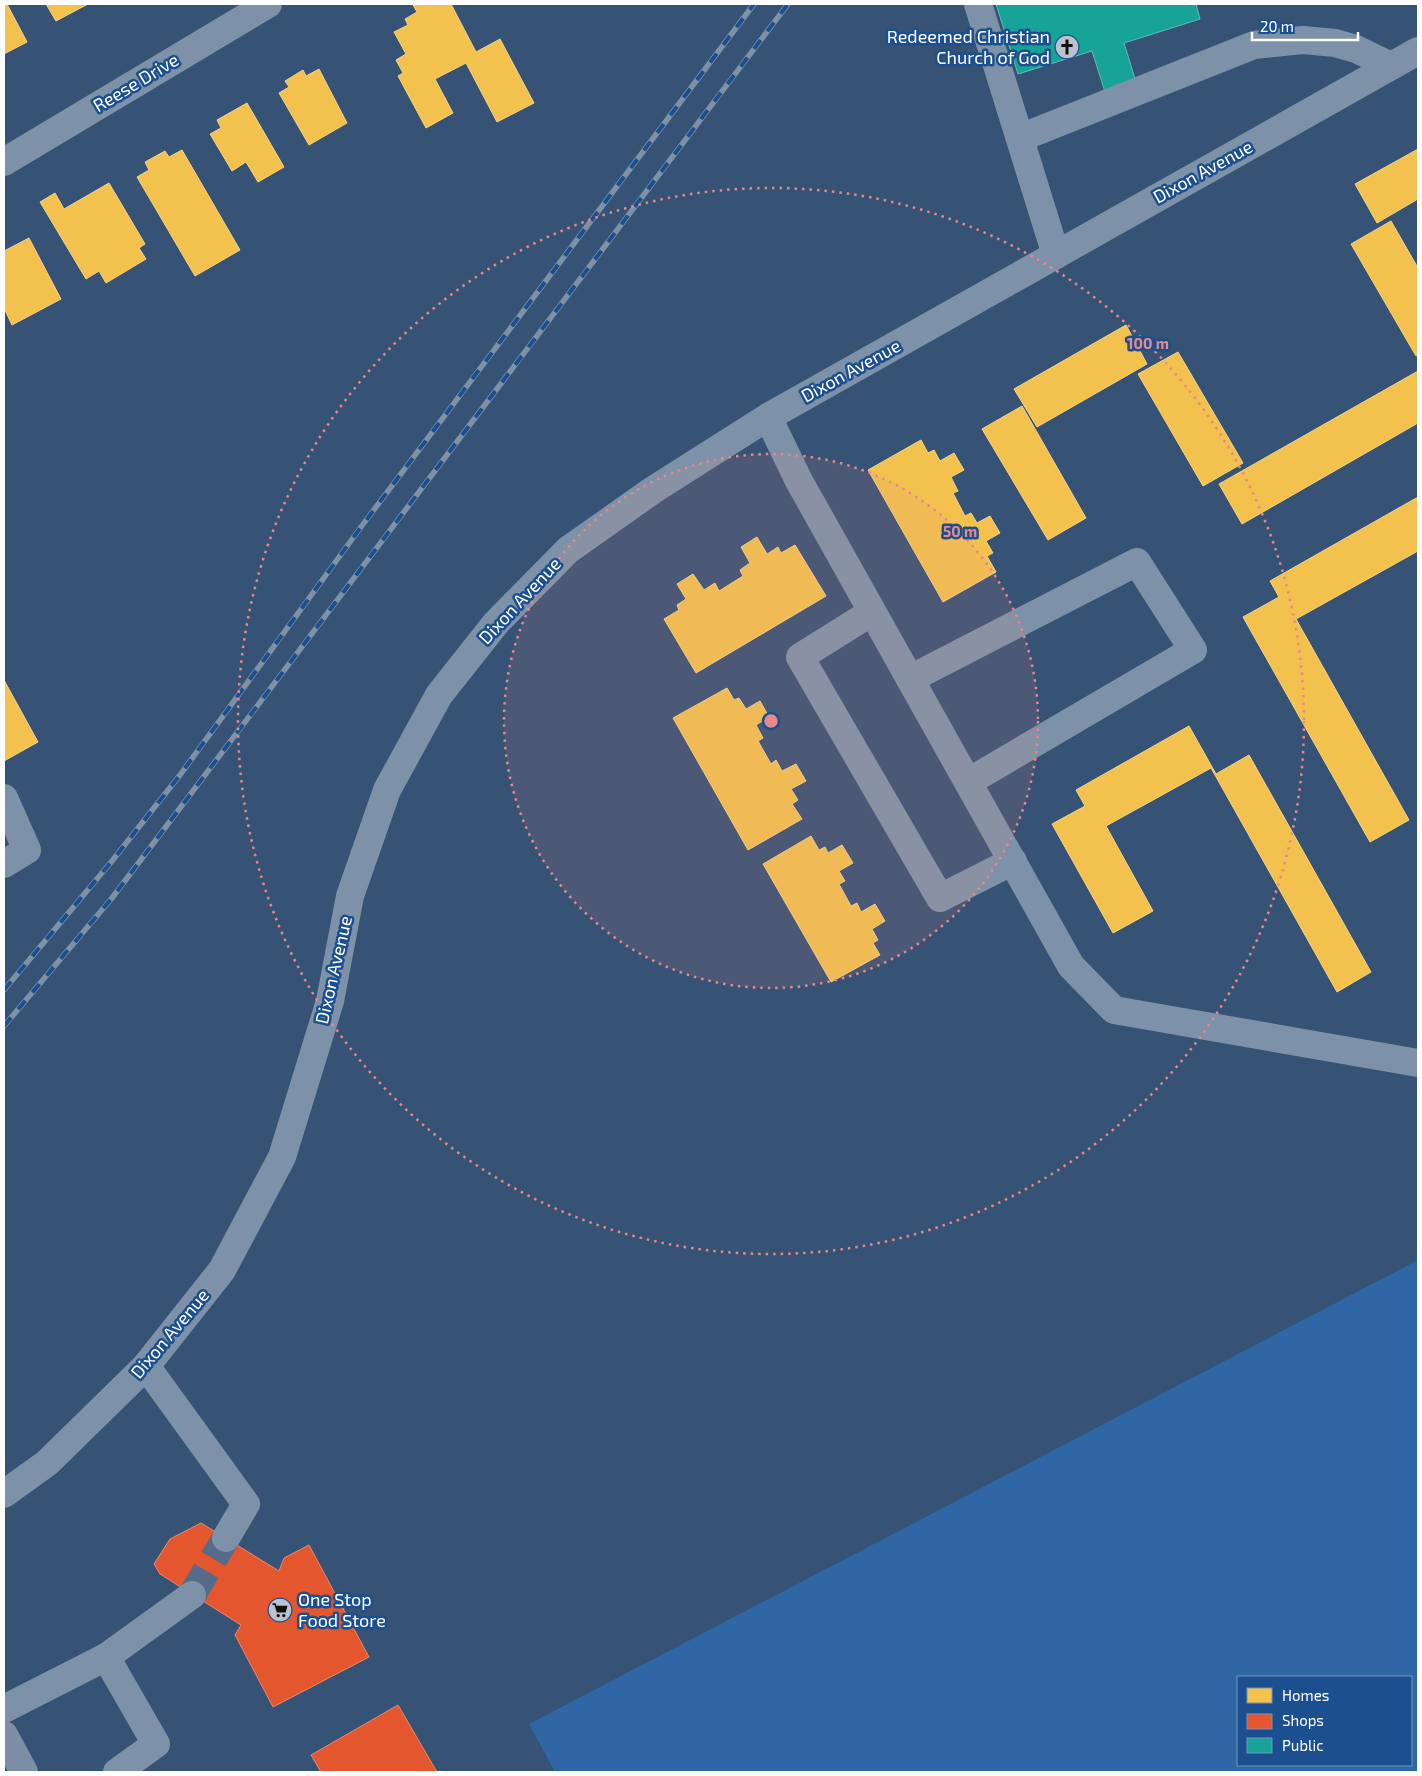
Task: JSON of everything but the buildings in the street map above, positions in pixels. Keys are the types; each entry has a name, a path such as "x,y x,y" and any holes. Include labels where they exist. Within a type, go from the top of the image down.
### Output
{"main road":[{"path":"4,1735 24,1772"}],"street":[{"name":"Reese Drive","path":"4,162 268,4"},
{"path":"978,4 1056,255"},
{"path":"1020,138 1254,45 1303,40 1335,43 1356,49 1391,66"},
{"name":"Dixon Avenue","path":"4,1494 47,1463 146,1366 222,1270 282,1157 330,1002 350,896 387,790 439,696 496,623 568,550 653,490 768,417 1418,51"},
{"path":"768,417 799,481 1071,966 1114,1010 1418,1063"},
{"path":"910,680 1137,562 1192,650 968,782"},
{"path":"872,612 800,657 940,898 1012,861"},
{"path":"4,798 27,850 4,864"},
{"path":"146,1366 246,1504 226,1538"},
{"path":"4,1709 106,1657 192,1595"},
{"path":"106,1657 156,1744 117,1772"}],"shaded area":[{"path":"1418,1260 1418,1772 555,1772 529,1724"}],"tunnel":[{"path":"192,1595 226,1538"}],"railway":[{"path":"4,990 112,861 180,775 361,527 754,4"},
{"path":"4,1026 112,898 788,4"}],"place":[{"name":"Redeemed Christian Church of God","path":"1067,47"},
{"name":"One Stop Food Store","path":"280,1610"}]}
